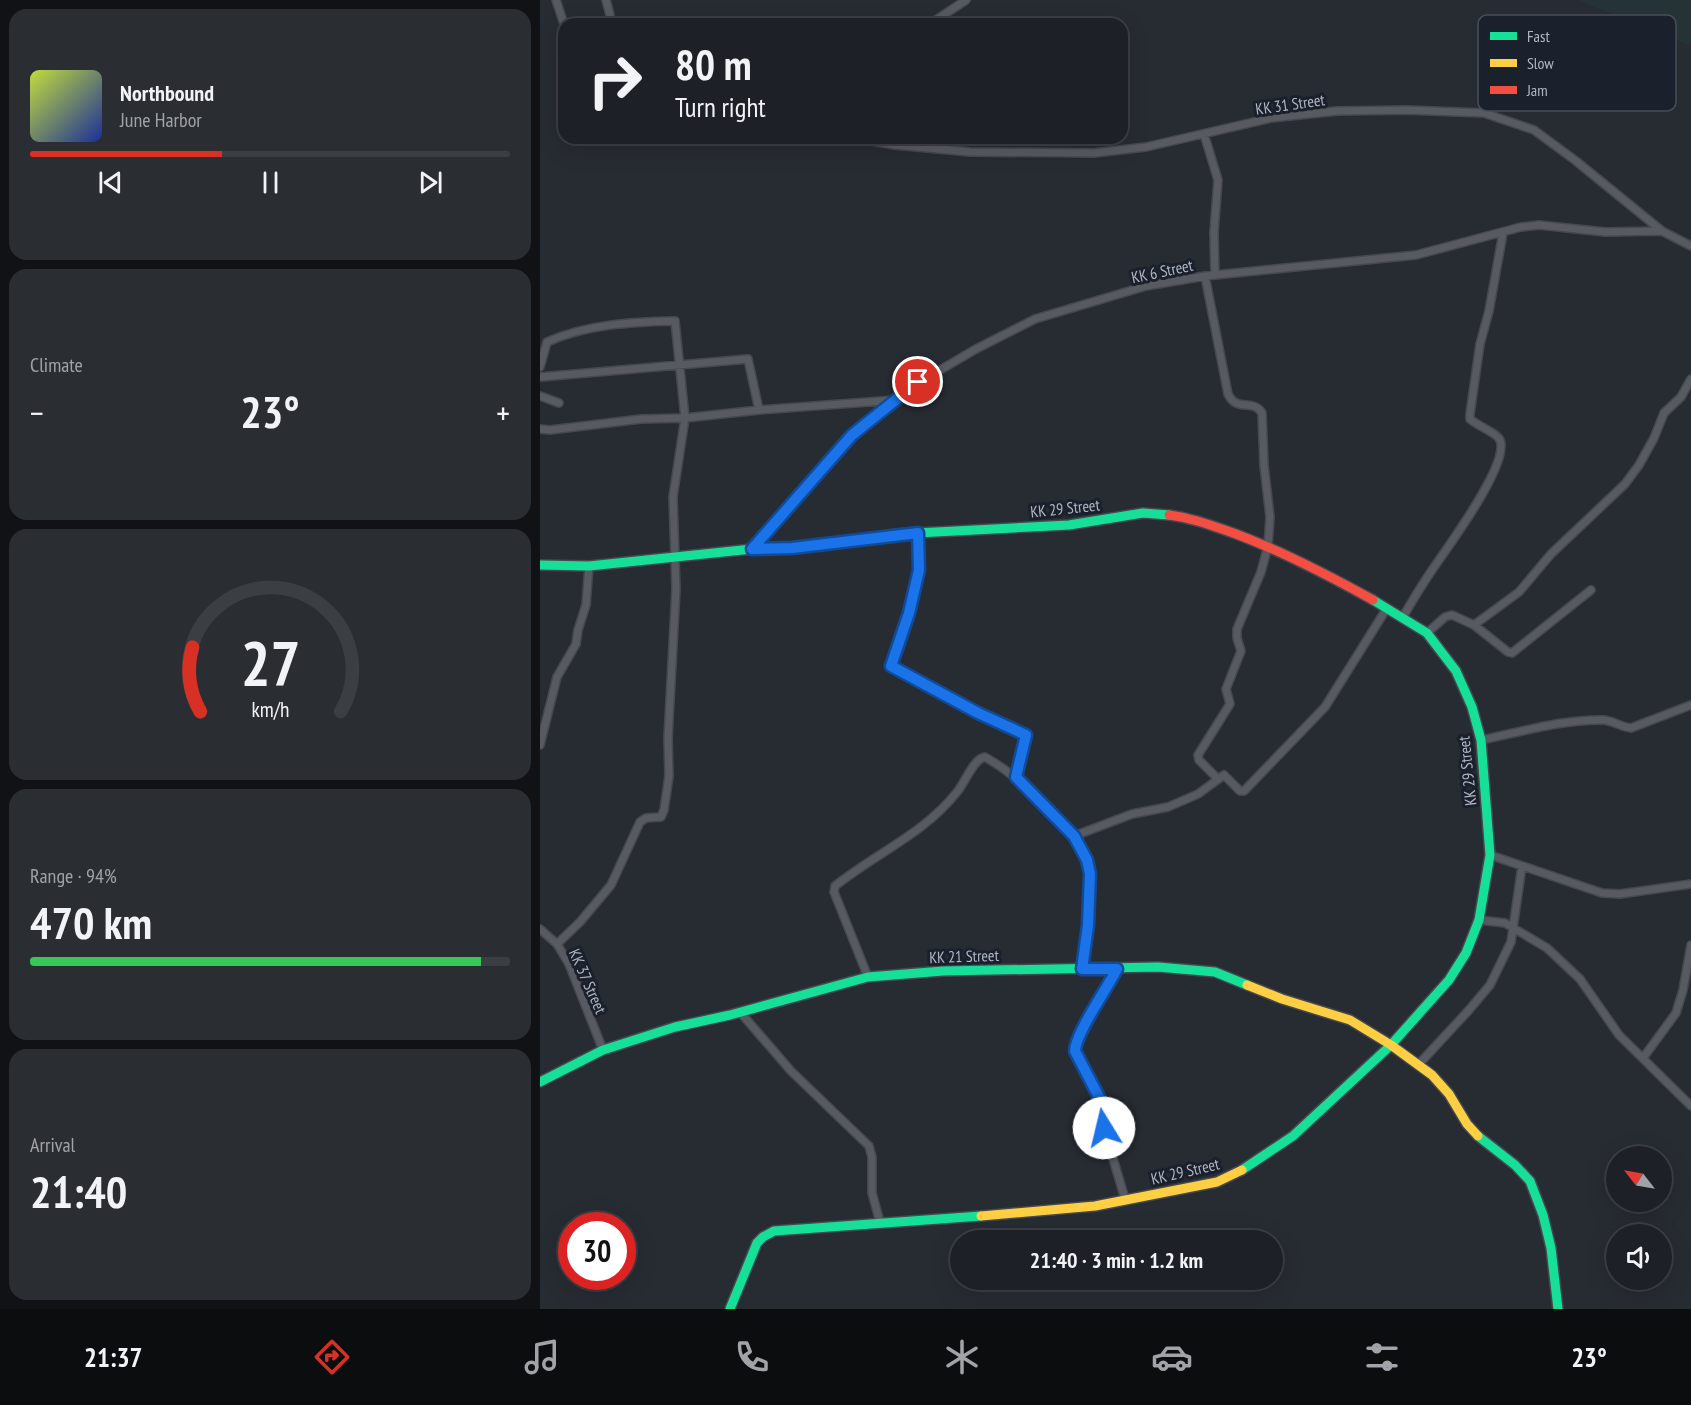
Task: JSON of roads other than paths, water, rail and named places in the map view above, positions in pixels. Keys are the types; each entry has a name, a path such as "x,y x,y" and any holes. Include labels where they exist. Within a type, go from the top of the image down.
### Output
{"street":[{"path":"556,0 562,18"},
{"path":"606,0 610,15"},
{"path":"939,18 966,0"},
{"name":"KK 31 Street","path":"889,144 970,152 1094,153 1146,147 1271,118 1337,111 1407,110 1484,113 1534,130 1662,231 1691,246"},
{"path":"1204,134 1218,180 1214,232 1215,275"},
{"name":"KK 6 Street","path":"752,549 852,435 918,382 1035,319 1146,286 1205,276 1416,255 1521,227 1539,225 1605,232 1662,231"},
{"path":"1403,617 1476,505 1497,465 1501,449 1500,440 1470,419 1470,414 1480,344 1489,311 1503,233"},
{"path":"1205,276 1228,394 1235,404 1254,406 1262,413 1264,465 1270,517 1268,546 1261,572 1237,630 1241,651 1226,689 1230,704 1198,755 1199,760 1218,779"},
{"path":"540,367 547,342 567,333 635,322 675,321 681,366 684,418 673,497 676,556 675,628 668,738 669,776 663,814 659,818 646,818 640,822 611,885 580,922 556,944"},
{"path":"540,377 748,359 759,410"},
{"path":"1474,625 1519,592 1551,554 1625,484 1649,447 1664,413 1681,397 1691,379"},
{"path":"540,396 559,403"},
{"path":"540,429 550,430 640,419 684,418 896,400"},
{"name":"KK 29 Street","path":"540,565 589,566 752,549 792,548 918,533 1069,525 1143,513 1195,519 1268,546 1321,571 1427,633 1456,671 1472,707 1481,740 1490,855 1479,920 1466,953 1449,980 1391,1045 1293,1136 1252,1166 1217,1182 1095,1206 774,1231 760,1239 753,1249 740,1289 730,1309"},
{"path":"918,533 919,570 909,613 891,666 978,713 1026,735 1016,777"},
{"path":"540,745 557,676 576,644 587,595 589,566"},
{"path":"1427,633 1444,617 1452,615 1474,625 1512,653 1591,590"},
{"path":"1074,836 1132,814 1168,807 1198,794 1224,775 1240,791 1248,788 1325,707 1387,608"},
{"path":"1481,740 1578,722 1606,720 1620,727 1630,728 1691,705"},
{"path":"868,976 834,891 835,886 927,824 965,783 979,758 985,758 1016,777 1074,836 1087,860 1090,874 1088,925 1082,969"},
{"path":"1490,855 1602,893 1620,894 1691,884"},
{"path":"1418,1065 1490,985 1511,942 1522,866"},
{"path":"1479,920 1505,923 1546,948 1580,979 1619,1035 1691,1106"},
{"name":"KK 37 Street","path":"540,929 556,944 569,964 603,1050"},
{"path":"1643,1058 1676,1013 1683,990 1691,945"},
{"name":"KK 21 Street","path":"540,1082 603,1050 675,1027 740,1012 868,976 943,971 1158,967 1215,972 1282,999 1350,1020 1391,1045 1432,1075 1449,1094 1467,1124 1479,1138 1515,1165 1530,1181 1543,1215 1551,1248 1557,1309"},
{"path":"1117,969 1075,1045 1075,1051 1101,1101 1104,1128 1125,1199"},
{"path":"740,1012 791,1071 868,1146 872,1157 872,1193 880,1222"}]}
